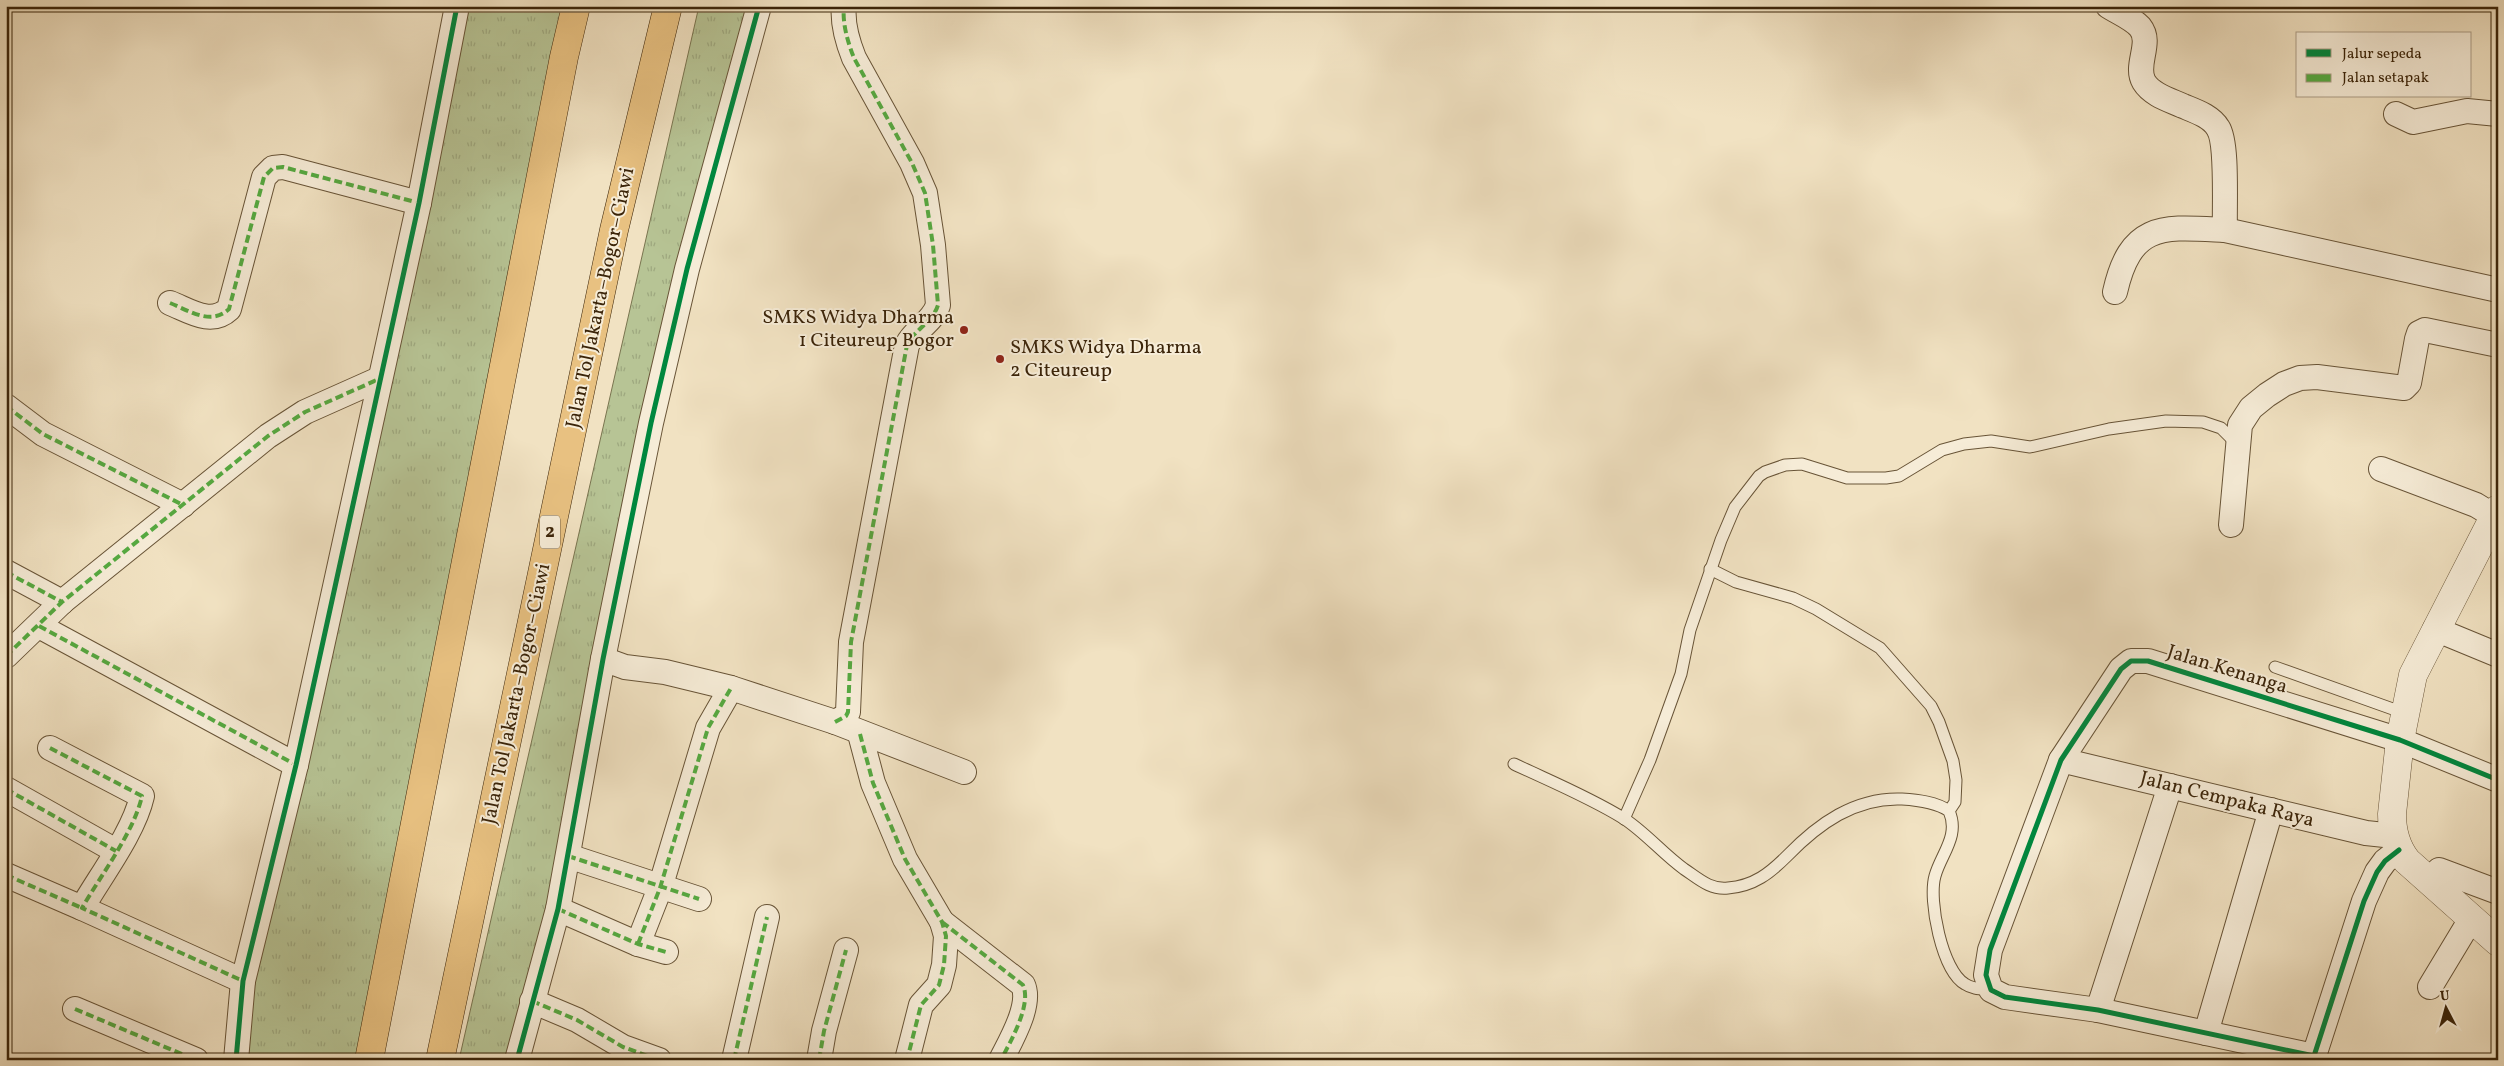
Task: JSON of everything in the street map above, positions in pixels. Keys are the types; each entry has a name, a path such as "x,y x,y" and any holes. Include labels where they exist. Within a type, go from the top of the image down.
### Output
{"highway":[{"path":"564,57 568,6"},
{"path":"369,1060 564,57 576,6"},
{"name":"Jalan Tol Jakarta–Bogor–Ciawi","path":"440,1060 612,240 668,6"},
{"path":"652,74 686,6"}],"street":[{"path":"236,1060 243,981 296,765 419,203 457,6"},
{"path":"516,1060 558,909 603,659 648,436 687,269 759,6"},
{"path":"835,722 846,716 848,712 851,642 907,345 913,334 936,313 938,305 933,245 925,193 912,162 854,58 848,43 844,6"},
{"path":"2108,6 2141,28 2145,42 2141,73 2148,87 2157,94 2206,116 2217,126 2223,142 2225,230"},
{"path":"2396,114 2413,122 2467,111 2498,114"},
{"path":"170,303 210,318 223,315 229,309 264,177 273,168 284,167 419,203"},
{"path":"2115,292 2126,256 2135,245 2150,235 2173,228 2225,230 2498,290"},
{"path":"2231,525 2240,425 2251,408 2278,387 2300,378 2317,377 2404,388 2409,383 2417,339 2424,330 2498,346"},
{"path":"6,656 62,602 268,436 304,412 379,379"},
{"path":"6,406 43,434 183,505"},
{"path":"2381,469 2496,512 2435,629 2414,675 2404,713 2392,814 2397,843 2414,869 2498,942"},
{"path":"6,572 62,602"},
{"path":"39,626 296,765"},
{"path":"2435,629 2498,655"},
{"path":"603,659 625,667 665,672 731,688 835,722 860,734 964,772"},
{"name":"Jalan Kenanga","path":"2061,760 2121,670 2127,663 2135,660 2148,661 2400,740"},
{"path":"638,944 660,888 708,728 731,688"},
{"path":"860,734 873,783 905,859 942,922 946,936 944,965 939,986 921,1005 907,1060"},
{"path":"2400,740 2498,780"},
{"path":"50,748 136,791 142,796 125,838 82,908"},
{"path":"2061,760 1990,950 1986,975 1991,990 2005,997 2098,1010 2315,1058 2364,901 2377,872 2397,843"},
{"name":"Jalan Cempaka Raya","path":"2061,760 2366,833 2397,843"},
{"path":"2098,1010 2170,786"},
{"path":"6,789 116,851"},
{"path":"2206,1033 2271,810"},
{"path":"568,856 660,888 699,899"},
{"path":"2439,870 2498,892"},
{"path":"8,878 82,908 243,981"},
{"path":"558,909 638,944 666,952"},
{"path":"734,1060 767,917"},
{"path":"2430,987 2471,919"},
{"path":"942,922 1023,985 1026,992 1020,1018 1001,1060"},
{"path":"819,1060 824,1031 846,950"},
{"path":"532,1001 577,1020 623,1047 659,1060"},
{"path":"75,1009 196,1060"}],"lane":[{"path":"1624,819 1650,760 1681,674 1690,630 1710,569 1735,507 1760,476 1779,466 1802,464 1847,478 1886,478 1899,476 1942,450 1964,444 1990,441 2030,447 2109,429 2166,421 2203,422 2220,428 2238,444"},
{"path":"1710,569 1736,582 1754,585 1808,606 1880,648 1930,706 1939,722 1953,761 1956,780 1955,802 1949,811"},
{"path":"2275,667 2404,713"},
{"path":"1514,764 1624,819 1675,862 1708,886 1729,888 1760,880 1825,823 1863,803 1877,800 1910,800 1939,805 1949,811 1953,825 1952,835 1935,876 1933,890 1938,932 1948,964 1957,978 1972,988 1991,990"}],"green space":[{"path":"454,6 576,6 369,1060 236,1060"},
{"path":"699,6 759,6 651,423 518,1060 459,1060"}],"marked path":[{"path":"835,722 846,716 848,712 851,642 907,345 910,339 936,311 938,305 933,245 925,193 912,163 854,58 846,33 844,6"},
{"path":"170,303 208,317 222,314 229,309 264,177 273,168 283,167 419,203"},
{"path":"6,656 62,602 268,436 305,412 379,379"},
{"path":"6,406 43,434 183,505"},
{"path":"6,572 62,602"},
{"path":"39,626 296,765"},
{"path":"638,944 660,888 708,728 731,688"},
{"path":"860,734 873,783 905,859 942,922 946,936 944,965 939,985 921,1005 907,1060"},
{"path":"50,748 142,796 125,839 82,908 243,981"},
{"path":"6,789 116,851"},
{"path":"568,856 699,899"},
{"path":"6,875 82,908"},
{"path":"558,909 638,944 666,952"},
{"path":"734,1060 767,917"},
{"path":"942,922 1023,985 1025,1003 1019,1023 1001,1060"},
{"path":"819,1060 824,1031 846,950"},
{"path":"532,1001 577,1020 623,1047 659,1060"},
{"path":"75,1009 196,1060"}],"cycle path":[{"path":"236,1060 243,981 296,765 419,203 457,6"},
{"path":"517,1060 558,909 603,659 651,423 687,269 759,6"},
{"path":"2399,850 2385,861 2377,872 2364,901 2314,1056 2098,1010 2005,997 1991,990 1986,975 1990,950 2061,760 2121,669 2131,661 2148,661 2400,740 2498,780"}],"place":[{"name":"SMKS Widya Dharma 1 Citeureup Bogor","path":"964,330"},
{"name":"SMKS Widya Dharma 2 Citeureup","path":"1000,359"}]}
